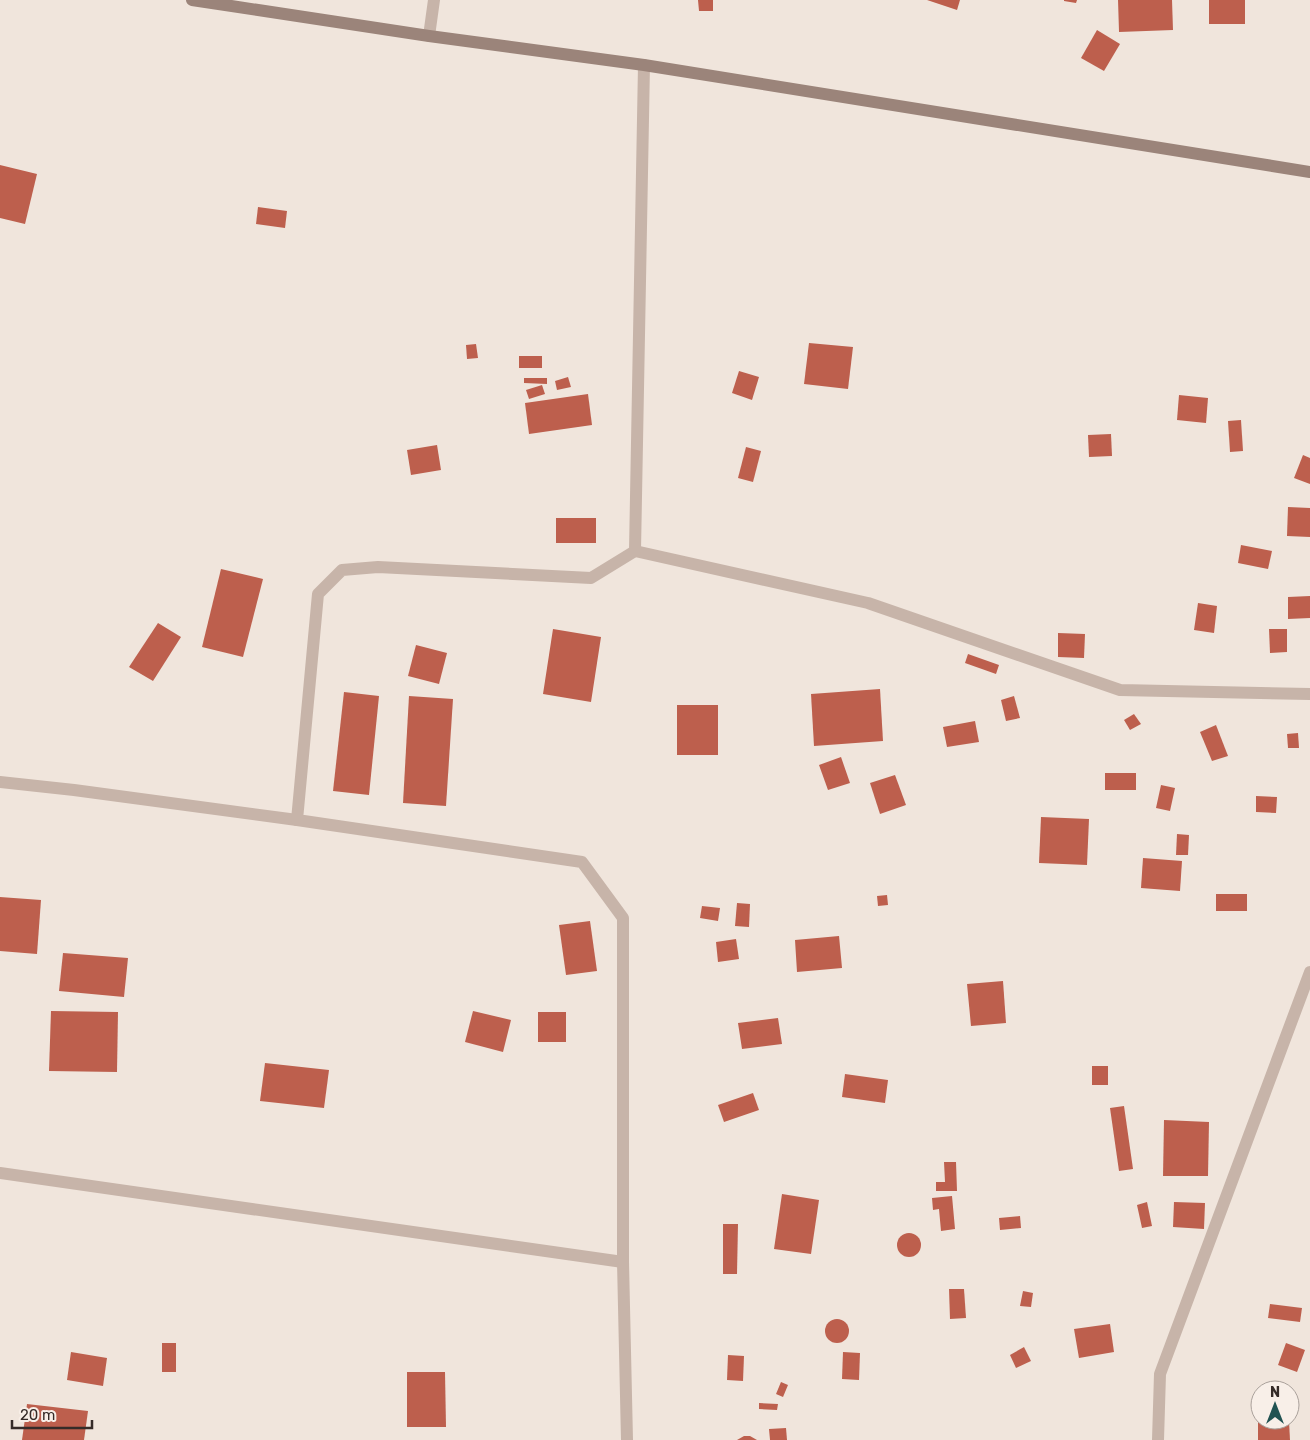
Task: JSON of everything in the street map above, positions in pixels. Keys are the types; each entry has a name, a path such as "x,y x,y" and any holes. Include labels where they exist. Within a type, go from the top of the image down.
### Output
{"main road":[{"path":"192,0 429,36 644,65 1310,172"}],"street":[{"path":"429,36 434,0"},
{"path":"635,551 644,65"},
{"path":"297,820 318,594 342,570 378,567 591,578 635,551 868,603 1120,690 1310,694"},
{"path":"0,782 297,820 582,862 624,918 624,1262 627,1440"},
{"path":"1158,1440 1160,1374 1310,972"},
{"path":"0,1173 624,1262"}],"building":[{"path":"698,0 713,0 713,11 699,11"},
{"path":"927,0 960,0 957,10"},
{"path":"1064,0 1077,0 1076,3"},
{"path":"1118,0 1172,0 1173,30 1119,32"},
{"path":"1209,0 1245,0 1245,24 1209,24"},
{"path":"1097,30 1120,44 1104,71 1081,58"},
{"path":"0,165 37,174 25,224 0,218"},
{"path":"258,207 287,211 285,228 256,224"},
{"path":"809,343 853,347 848,389 804,384"},
{"path":"476,344 478,358 467,359 466,345"},
{"path":"519,356 542,356 542,368 519,368"},
{"path":"739,371 759,377 752,400 732,393"},
{"path":"568,377 571,387 557,390 555,381"},
{"path":"524,378 547,378 547,384 524,383"},
{"path":"542,385 545,394 529,399 526,390"},
{"path":"588,394 592,425 529,434 525,403"},
{"path":"1179,395 1208,398 1206,423 1177,420"},
{"path":"1241,420 1243,451 1230,452 1228,421"},
{"path":"1111,434 1112,456 1089,457 1088,435"},
{"path":"437,445 441,470 411,475 407,450"},
{"path":"746,447 761,451 753,482 738,478"},
{"path":"1303,455 1310,458 1310,484 1294,478"},
{"path":"1288,507 1310,508 1310,537 1287,536"},
{"path":"556,518 596,518 596,543 556,543"},
{"path":"1241,545 1272,551 1268,569 1238,563"},
{"path":"221,569 263,579 243,657 202,647"},
{"path":"1310,596 1310,618 1288,619 1288,597"},
{"path":"1198,603 1217,606 1214,633 1194,630"},
{"path":"158,623 181,637 153,681 129,667"},
{"path":"553,629 601,637 591,702 543,694"},
{"path":"1269,629 1287,629 1287,652 1270,653"},
{"path":"1058,633 1085,634 1084,658 1058,657"},
{"path":"416,645 447,653 439,684 408,676"},
{"path":"968,654 999,665 996,674 965,663"},
{"path":"880,689 883,741 814,746 811,694"},
{"path":"344,692 379,696 369,795 333,791"},
{"path":"409,696 453,699 446,806 403,803"},
{"path":"1014,696 1020,718 1006,721 1001,700"},
{"path":"677,705 718,705 718,755 677,755"},
{"path":"1134,714 1141,724 1130,730 1124,720"},
{"path":"975,721 979,742 947,747 943,727"},
{"path":"1216,725 1228,756 1212,761 1200,732"},
{"path":"1298,733 1299,748 1288,748 1287,734"},
{"path":"841,757 850,783 828,790 819,765"},
{"path":"1105,773 1136,773 1136,790 1105,790"},
{"path":"895,775 906,805 880,814 870,783"},
{"path":"1161,785 1175,788 1170,811 1156,808"},
{"path":"1256,796 1277,797 1276,813 1256,812"},
{"path":"1041,817 1089,819 1087,865 1039,863"},
{"path":"1177,834 1189,835 1188,855 1176,855"},
{"path":"1143,858 1182,861 1180,891 1141,888"},
{"path":"1216,894 1247,894 1247,911 1216,911"},
{"path":"887,895 888,905 878,906 877,896"},
{"path":"0,897 41,900 37,954 0,951"},
{"path":"737,903 750,904 749,927 735,926"},
{"path":"702,906 720,908 718,921 700,918"},
{"path":"590,921 597,971 566,975 559,925"},
{"path":"839,936 842,968 797,972 795,940"},
{"path":"736,939 739,959 718,962 716,942"},
{"path":"63,953 128,958 124,997 59,991"},
{"path":"1003,981 1006,1023 971,1026 967,984"},
{"path":"51,1011 118,1012 117,1072 49,1071"},
{"path":"473,1011 511,1020 503,1052 465,1042"},
{"path":"538,1012 566,1012 566,1042 538,1042"},
{"path":"778,1018 782,1044 742,1049 738,1023"},
{"path":"265,1063 329,1070 324,1108 260,1101"},
{"path":"1092,1066 1108,1066 1108,1085 1092,1085"},
{"path":"845,1074 888,1080 885,1103 842,1097"},
{"path":"753,1093 759,1110 724,1122 718,1105"},
{"path":"1124,1106 1133,1169 1119,1171 1110,1108"},
{"path":"1164,1120 1209,1122 1208,1176 1163,1176"},
{"path":"944,1162 956,1162 957,1191 936,1191 936,1182 945,1182"},
{"path":"782,1194 819,1200 811,1254 774,1249"},
{"path":"952,1196 955,1229 941,1231 939,1209 933,1210 932,1198"},
{"path":"1147,1202 1152,1226 1142,1228 1137,1205"},
{"path":"1174,1202 1205,1203 1204,1229 1173,1227"},
{"path":"1020,1216 1021,1228 1000,1230 999,1218"},
{"path":"723,1224 738,1224 737,1274 723,1274"},
{"path":"909,1233 917,1237 921,1245 917,1253 909,1257 901,1253 897,1245 901,1237"},
{"path":"949,1289 964,1289 966,1318 950,1319"},
{"path":"1023,1291 1033,1293 1031,1307 1020,1306"},
{"path":"1270,1304 1302,1308 1300,1322 1268,1318"},
{"path":"837,1319 845,1323 849,1331 845,1339 837,1343 829,1339 825,1331 829,1323"},
{"path":"1110,1324 1114,1352 1079,1358 1074,1329"},
{"path":"162,1343 176,1343 176,1372 162,1372"},
{"path":"1286,1343 1305,1350 1297,1372 1278,1365"},
{"path":"1024,1347 1031,1361 1016,1368 1010,1355"},
{"path":"71,1352 107,1358 103,1386 67,1380"},
{"path":"843,1352 860,1353 859,1380 842,1379"},
{"path":"728,1355 744,1356 743,1381 727,1380"},
{"path":"407,1372 445,1372 446,1427 407,1427"},
{"path":"781,1382 788,1385 783,1397 776,1394"},
{"path":"759,1403 778,1404 777,1410 759,1409"},
{"path":"27,1404 88,1411 84,1440 22,1440"},
{"path":"786,1428 787,1440 770,1440 769,1429"},
{"path":"1258,1430 1289,1430 1290,1440 1258,1440"},
{"path":"744,1436 750,1436 757,1440 737,1440"}]}
